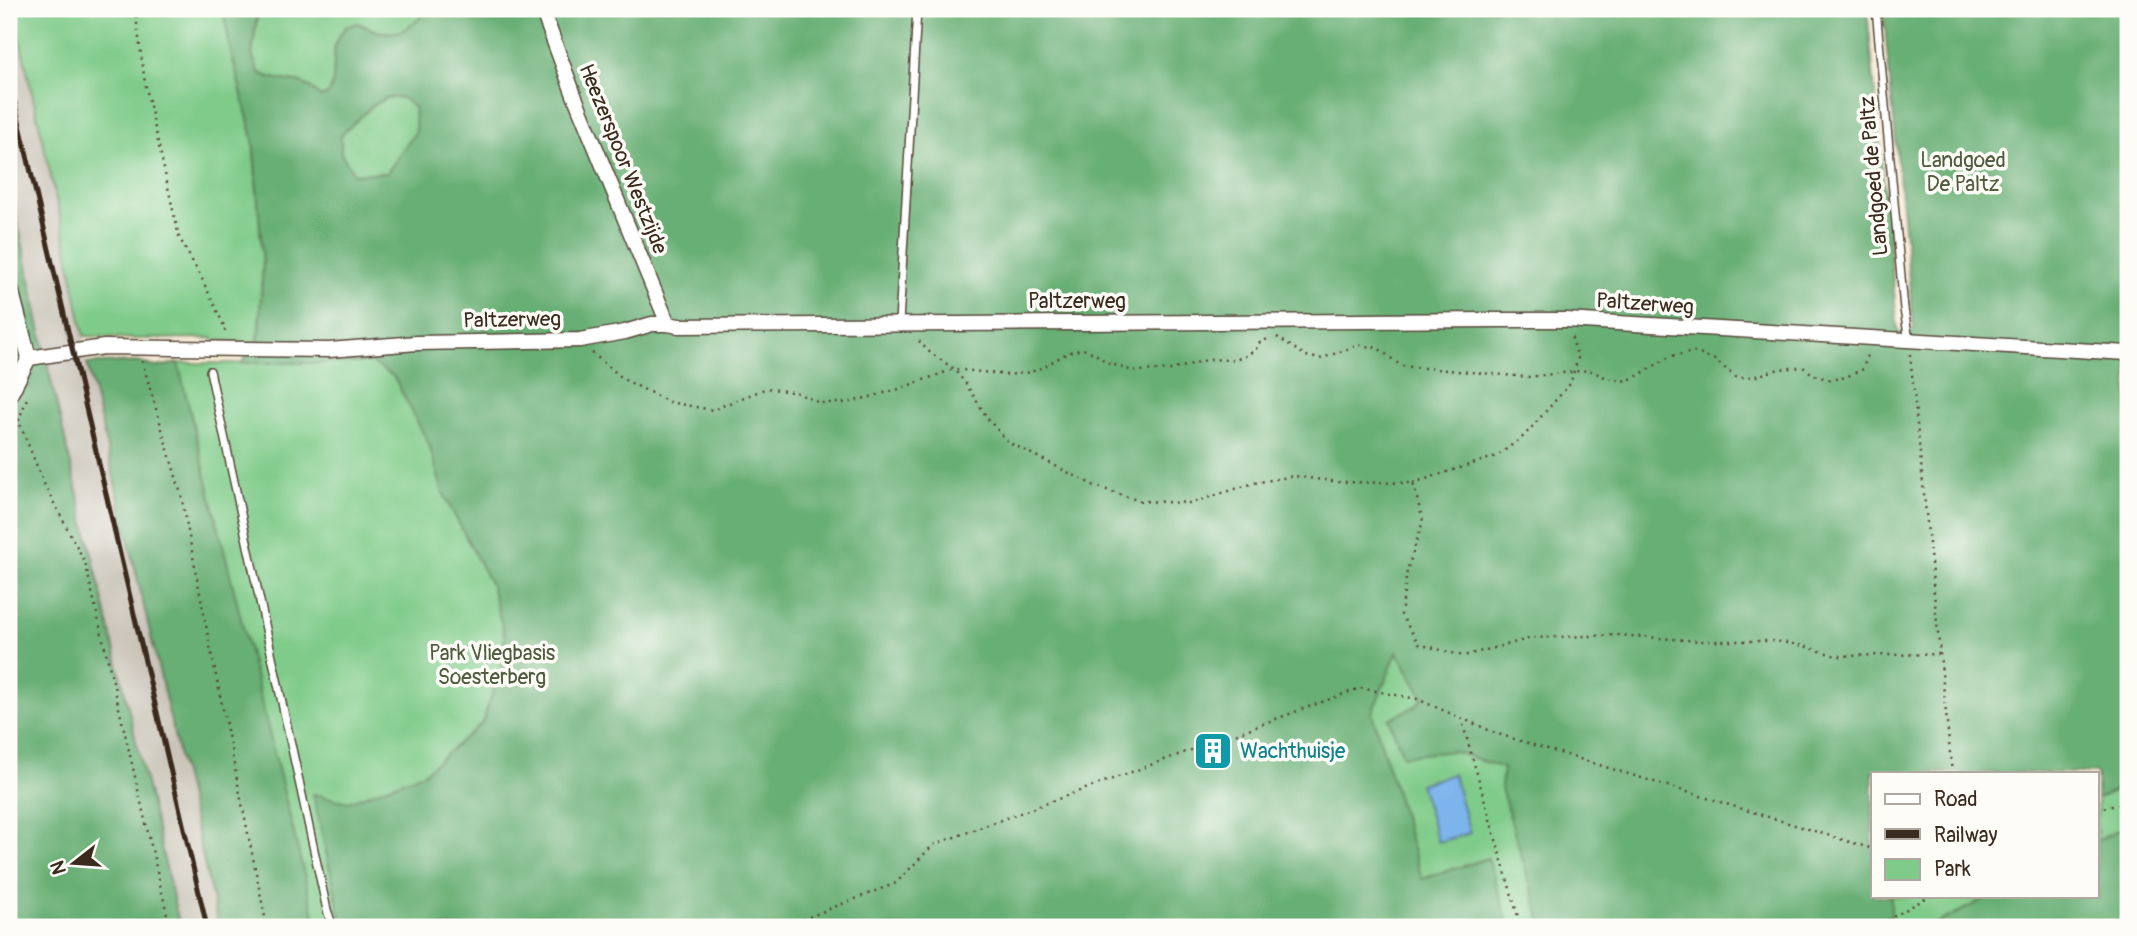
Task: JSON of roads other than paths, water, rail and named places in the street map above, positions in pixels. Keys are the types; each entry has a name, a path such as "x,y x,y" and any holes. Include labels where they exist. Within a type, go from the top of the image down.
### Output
{"street":[{"name":"Heezerspoor Westzijde","path":"542,9 574,95 668,324"},
{"path":"9,281 29,358 9,396"},
{"name":"Paltzerweg","path":"29,358 104,347 329,350 417,343 580,340 652,324 691,326 1566,320 2128,353"}],"lane":[{"path":"901,323 916,9"},
{"name":"Landgoed de Paltz","path":"1876,9 1909,341"},
{"path":"210,371 321,883 333,927"}],"water":[{"path":"1453,774 1470,833 1438,842 1420,784"}],"railway":[{"path":"9,78 207,927"}],"place":[{"name":"Wachthuisje","path":"1213,751"}],"park label":[{"name":"Landgoed De Paltz","path":"1963,172"},
{"name":"Park Vliegbasis Soesterberg","path":"492,665"}]}
